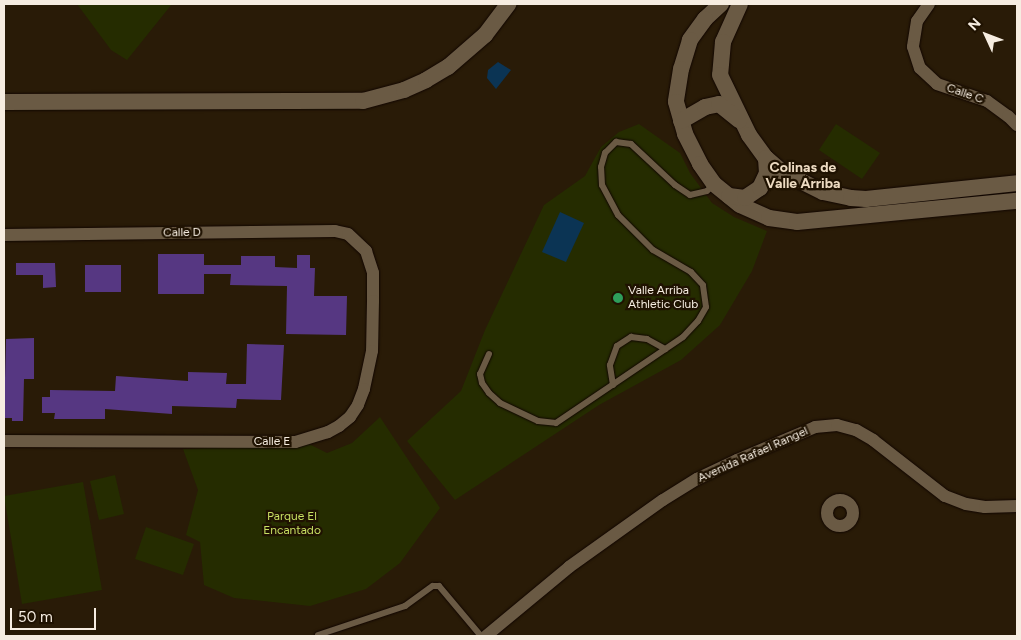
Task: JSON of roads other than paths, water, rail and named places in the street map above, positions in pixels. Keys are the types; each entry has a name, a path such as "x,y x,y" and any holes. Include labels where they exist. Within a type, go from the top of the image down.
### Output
{"street":[{"path":"4,102 363,101 404,90 448,67 485,35 508,4"},
{"path":"721,4 705,19 690,40 676,102 685,134 714,184 727,196 755,213 782,222 1017,201"},
{"path":"740,4 723,42 720,75 726,90 738,108 744,125 766,158 781,171 808,186 837,196 866,199 1017,183"},
{"name":"Calle C","path":"929,4 917,21 915,30 913,47 920,68 937,84 988,101 1017,125"},
{"path":"681,121 705,107 719,104 744,125"},
{"path":"727,196 746,198 760,188 767,173 766,158"},
{"name":"Calle D","path":"4,235 335,231 348,234 358,242"},
{"name":"Calle E","path":"4,441 295,442 339,426 358,405 369,369 372,351 373,273 366,251 358,242"},
{"name":"Avenida Rafael Rangel","path":"486,636 569,567 663,500 697,479 736,460 815,427 837,425 856,430 873,440 934,489 966,504 985,507 1017,506"}],"lane":[{"path":"489,354 480,374 482,383 489,393 500,403 549,424 556,423 613,386 683,337 698,321 706,307 703,285 691,272 653,250 618,215 602,184 601,167 604,153 616,142 631,144 675,185 690,196 707,191 714,184"},
{"path":"613,386 610,365 617,346 631,337 647,339 665,349"},
{"path":"318,635 405,606 433,586 439,586 481,636"}],"water":[{"path":"498,62 511,70 496,89 487,78 488,70"},
{"path":"560,212 584,223 566,262 542,252"}],"place":[{"name":"Valle Arriba Athletic Club","path":"618,298"}],"district":[{"name":"Colinas de Valle Arriba","path":"803,176"}],"park label":[{"name":"Parque El Encantado","path":"292,524"}]}
